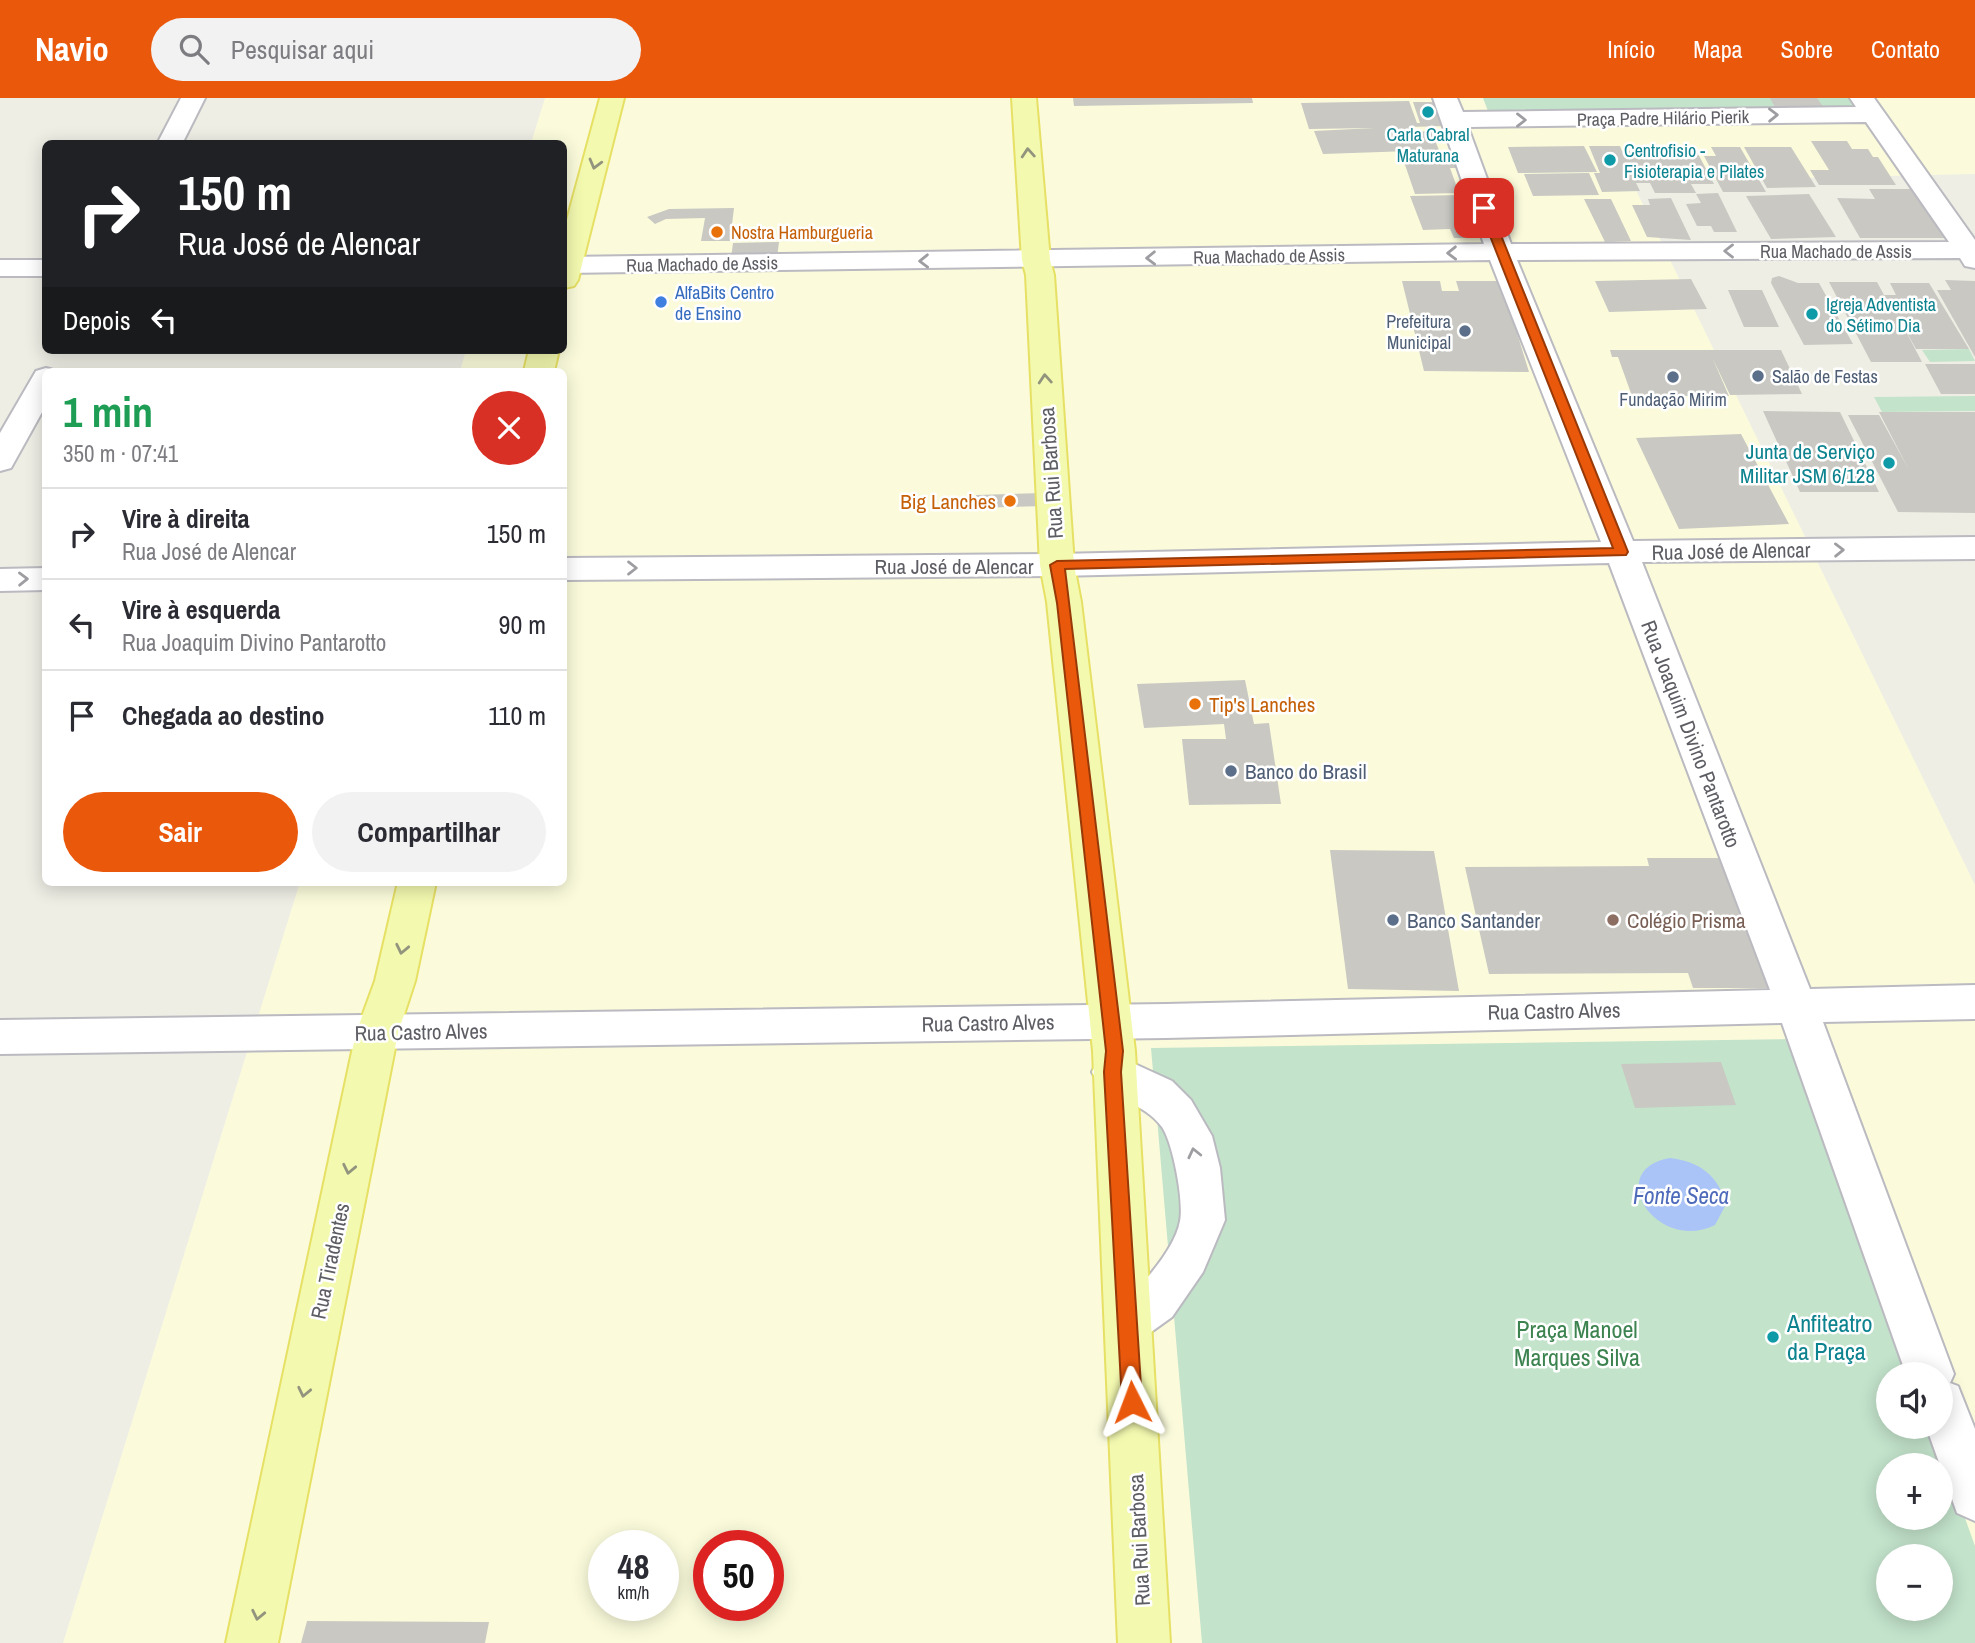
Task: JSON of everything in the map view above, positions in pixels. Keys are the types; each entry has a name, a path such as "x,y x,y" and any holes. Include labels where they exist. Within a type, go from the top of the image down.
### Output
{"main road":[{"path":"567,263 612,98"},
{"name":"Rua Rui Barbosa","path":"1024,98 1036,260 1040,275 1057,565 1064,603 1114,1051 1112,1072 1144,1643"},
{"name":"Rua Tiradentes","path":"253,1643 377,1033 395,981 416,886"}],"street":[{"path":"171,140 193,98"},
{"path":"1868,106 1973,254"},
{"name":"Praça Padre Hilário Pierik","path":"1449,109 1868,106"},
{"name":"Rua Joaquim Divino Pantarotto","path":"1449,109 1500,252 1621,552 1796,1005 1926,1362"},
{"name":"Rua Machado de Assis","path":"567,270 1500,252 1973,254"},
{"path":"0,268 42,268"},
{"path":"0,461 42,384"},
{"name":"Rua José de Alencar","path":"567,569 1057,565 1621,552 1975,548"},
{"path":"0,580 42,579"},
{"name":"Rua Castro Alves","path":"0,1037 1111,1021 1975,1002"},
{"path":"1112,1072 1157,1094 1176,1113 1190,1136 1203,1220 1187,1257 1172,1281 1156,1302 1128,1322"},
{"path":"1953,1435 1975,1496"}],"shaded area":[{"path":"545,98 1975,98 1975,174 1632,182 1975,885 1975,1643 63,1643 299,886 567,886 567,368 461,368 465,354 567,354 567,140 532,140"}],"green space":[{"path":"1483,98 1867,98 1878,116 1491,119"},
{"path":"1969,349 1975,361 1930,362 1922,350"},
{"path":"1975,396 1975,411 1882,412 1874,397"},
{"name":"Praça Manoel Marques Silva","path":"1791,1039 1909,1362 1876,1362 1876,1439 1937,1439 1942,1453 1876,1453 1876,1530 1953,1530 1953,1485 1975,1546 1975,1643 1202,1643 1151,1048"}],"water":[{"name":"Fonte Seca","path":"1670,1158 1699,1167 1719,1186 1725,1206 1715,1225 1694,1231 1674,1228 1657,1220 1645,1207 1639,1192 1640,1178 1650,1166"}],"building":[{"path":"1073,98 1252,98 1253,103 1074,106"},
{"path":"1770,98 1817,98 1824,108 1776,109"},
{"path":"1409,101 1417,123 1420,123 1413,102 1435,102 1445,126 1409,127 1411,132 1431,131 1439,150 1323,154 1314,131 1374,128 1309,129 1301,103"},
{"path":"1811,141 1847,141 1852,149 1868,149 1873,157 1878,157 1896,185 1819,185 1810,170 1829,170"},
{"path":"1584,146 1597,172 1518,173 1508,147"},
{"path":"1589,146 1620,146 1622,151 1696,150 1714,184 1691,184 1696,193 1655,193 1650,183 1636,183 1640,191 1602,192 1594,173 1600,173"},
{"path":"1711,147 1740,147 1766,192 1723,192 1704,156 1716,156"},
{"path":"1744,147 1791,147 1816,187 1767,188"},
{"path":"1410,154 1455,154 1459,168 1450,168 1459,193 1415,194 1403,159 1412,160"},
{"path":"1589,173 1599,195 1533,196 1524,174"},
{"path":"1869,189 1916,189 1947,238 1860,238 1837,198 1875,199"},
{"path":"1718,193 1737,232 1714,232 1711,226 1697,226 1686,204 1701,203 1696,194"},
{"path":"1809,194 1836,237 1771,239 1746,196"},
{"path":"1461,195 1480,238 1454,238 1450,229 1423,230 1410,196"},
{"path":"1671,198 1691,240 1647,237 1632,205 1650,205 1648,199"},
{"path":"1584,199 1611,199 1631,241 1605,242"},
{"name":"Nostra Hamburgueria","path":"734,208 730,241 701,241 705,218 666,219 655,224 647,217 669,209"},
{"path":"779,242 777,258 731,258 733,243"},
{"name":"Igreja Adventista do Sétimo Dia","path":"1779,276 1798,283 1819,283 1853,344 1804,345 1771,283 1772,278"},
{"path":"1691,279 1707,309 1609,312 1595,281"},
{"path":"1945,280 1975,281 1975,357 1937,290 1951,290"},
{"name":"Prefeitura Municipal","path":"1402,281 1440,281 1442,291 1459,291 1456,281 1501,281 1529,372 1424,371"},
{"path":"1829,282 1877,282 1884,295 1896,295 1890,283 1929,283 1969,349 1916,349 1902,324 1922,362 1871,362"},
{"path":"1728,290 1762,290 1779,327 1744,327"},
{"path":"1610,350 1781,350 1802,394 1730,395 1712,357 1729,396 1632,396 1618,357 1612,357"},
{"path":"1925,364 1975,364 1975,394 1941,394"},
{"path":"1763,411 1840,412 1879,492 1800,492"},
{"path":"1879,412 1975,412 1975,513 1898,512 1848,415 1879,415 1909,470"},
{"path":"1741,434 1789,524 1679,529 1636,438"},
{"name":"Big Lanches","path":"1043,493 1045,506 976,508 976,495"},
{"path":"1245,680 1254,724 1269,723 1281,804 1189,805 1182,739 1226,739 1224,724 1144,728 1137,684"},
{"name":"Banco Santander","path":"1330,850 1434,851 1459,991 1348,989"},
{"name":"Colégio Prisma","path":"1647,858 1728,858 1773,988 1693,988 1688,973 1489,974 1465,867 1649,866"},
{"path":"1721,1062 1736,1105 1635,1108 1621,1064"},
{"path":"307,1621 489,1622 485,1643 301,1643"}],"place":[{"name":"Carla Cabral Maturana","path":"1428,112"},
{"name":"Centrofisio - Fisioterapia e Pilates","path":"1610,160"},
{"name":"Nostra Hamburgueria","path":"717,232"},
{"name":"AlfaBits Centro de Ensino","path":"661,302"},
{"name":"Igreja Adventista do Sétimo Dia","path":"1812,314"},
{"name":"Prefeitura Municipal","path":"1465,331"},
{"name":"Salão de Festas","path":"1758,376"},
{"name":"Fundação Mirim","path":"1673,377"},
{"name":"Junta de Serviço Militar JSM 6/128","path":"1889,463"},
{"name":"Big Lanches","path":"1010,501"},
{"name":"Tip's Lanches","path":"1195,704"},
{"name":"Banco do Brasil","path":"1231,771"},
{"name":"Banco Santander","path":"1393,920"},
{"name":"Colégio Prisma","path":"1613,920"},
{"name":"Anfiteatro da Praça","path":"1773,1337"}],"route":[{"path":"1132,1402 1112,1072 1114,1051 1064,603 1057,565 1621,552 1484,208"}]}
